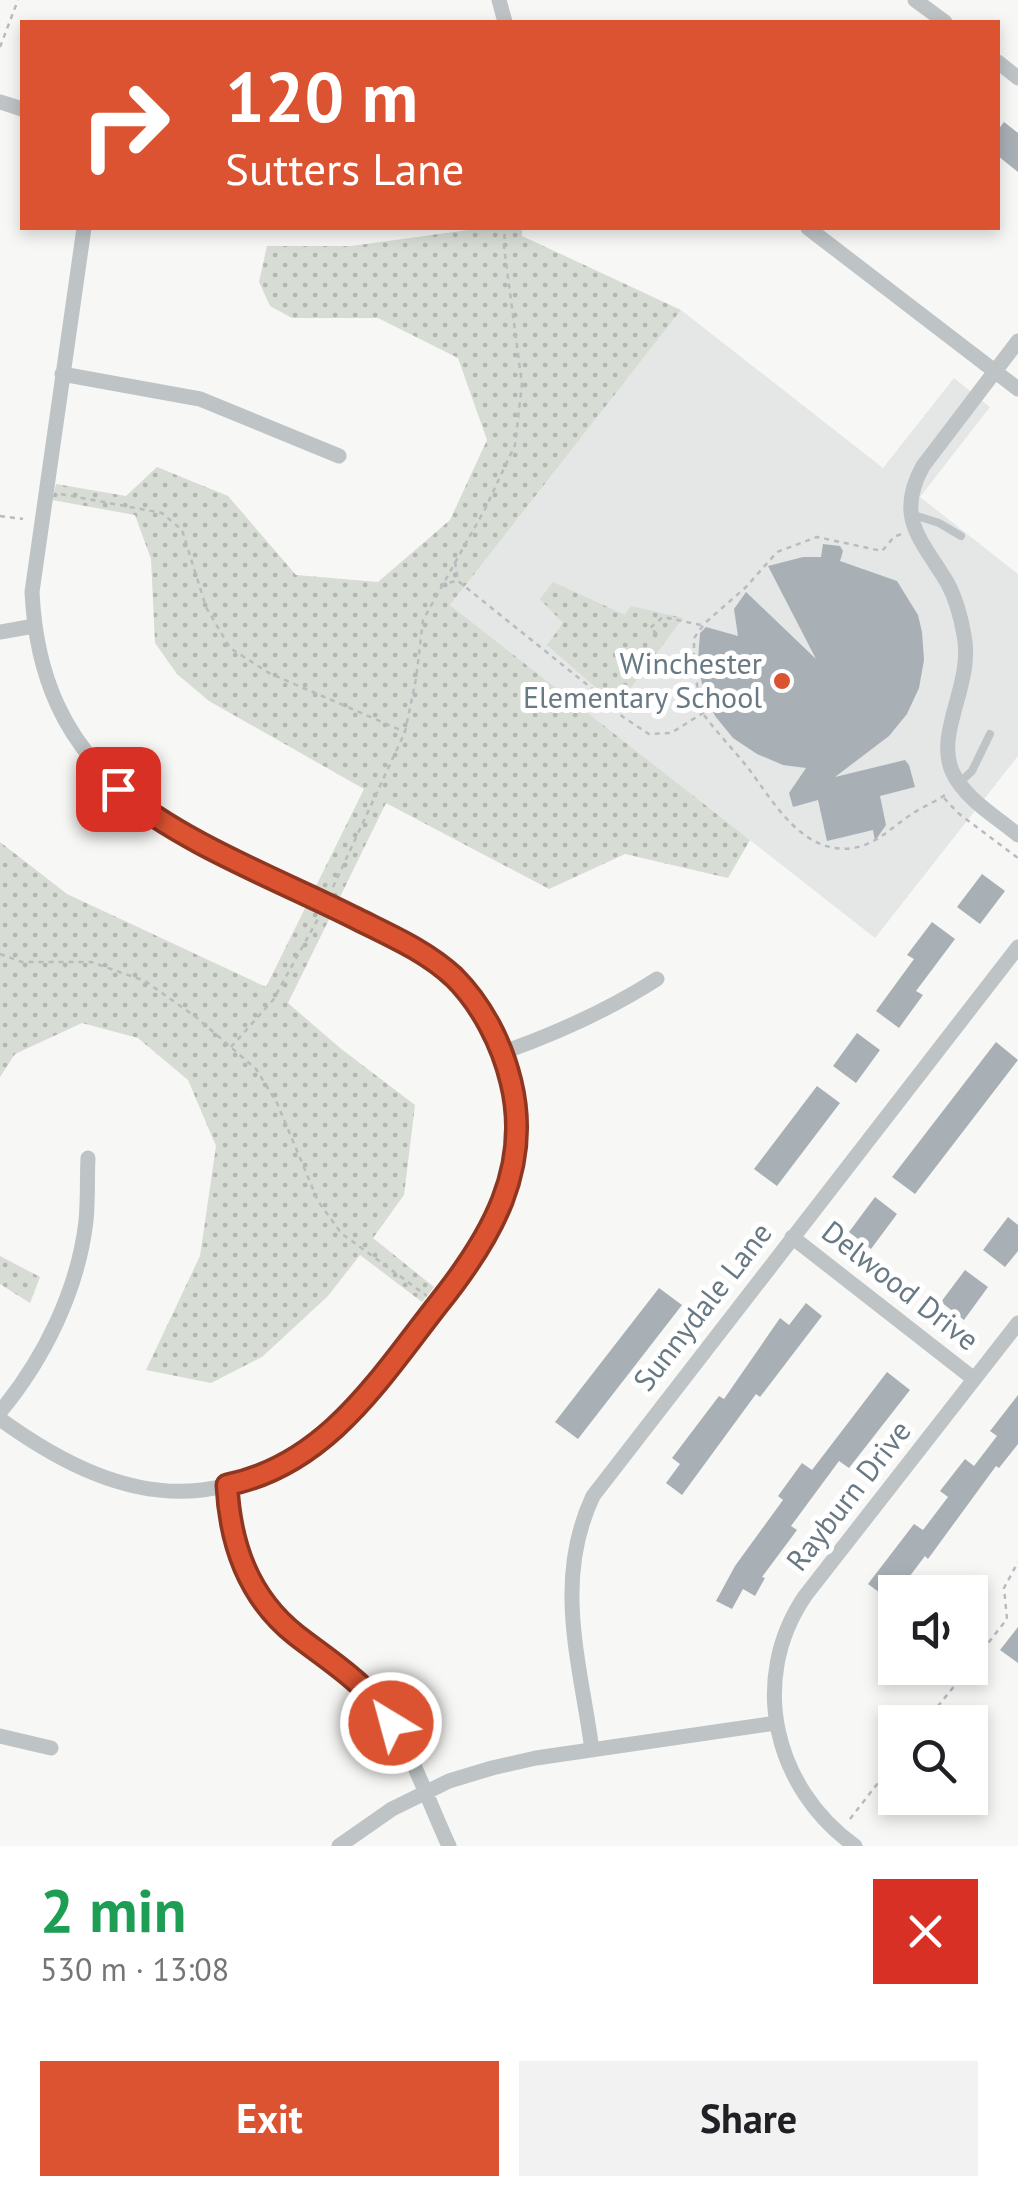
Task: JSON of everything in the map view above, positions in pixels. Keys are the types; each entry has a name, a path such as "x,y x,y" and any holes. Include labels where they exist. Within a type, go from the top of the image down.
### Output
{"street":[{"path":"915,0 942,20"},
{"path":"84,230 34,562 34,626 42,667 60,712 88,756 118,789 159,820 408,944 454,978 490,1026 501,1053 515,1098 517,1147 506,1198 489,1234 439,1304 334,1430 286,1465 227,1485 173,1492 116,1481 57,1457 0,1416 46,1343 69,1290 86,1221 88,1158"},
{"path":"811,230 1018,389"},
{"path":"1018,341 911,486 913,521 949,586 966,641 960,698 947,737 952,772 972,798 1018,834"},
{"path":"62,374 200,399 339,456"},
{"path":"0,632 34,626"},
{"name":"Sunnydale Lane","path":"592,1750 570,1591 573,1554 583,1518 607,1475 1018,948"},
{"path":"501,1053 571,1028 612,1008 657,978"},
{"name":"Delwood Drive","path":"792,1237 974,1379"},
{"name":"Rayburn Drive","path":"854,1846 810,1805 794,1779 776,1723 773,1694 782,1637 796,1610 1018,1323"},
{"path":"227,1485 233,1538 254,1589 285,1626 348,1672 372,1696 391,1723 449,1846"},
{"path":"340,1846 392,1809 449,1781 492,1768 776,1723"},
{"path":"0,1736 51,1748"}],"lane":[{"path":"913,521 939,523 962,536"},
{"path":"960,782 972,771 990,734"}],"path":[{"path":"0,47 18,0"},
{"path":"231,1047 274,1000 326,903 405,732 423,620 485,508 515,444 522,384 505,230"},
{"path":"0,516 25,519 55,493 162,514 182,530 206,608 230,648 269,673 405,732"},
{"path":"913,521 882,552 817,537 776,552 694,638 694,670 704,714 724,744 747,766 776,808 813,840 833,849 873,843 960,782"},
{"path":"455,561 458,581 622,717 649,734 671,734 704,714"},
{"path":"440,585 458,581"},
{"path":"657,634 650,628 663,617 703,626"},
{"path":"943,797 1018,858"},
{"path":"0,954 22,962 91,962 145,981 196,1017 256,1070 277,1103 318,1201 341,1233 439,1304"},
{"path":"988,1642 1006,1619 1004,1588 1018,1562"},
{"path":"939,1705 955,1685"},
{"path":"838,1834 878,1783"}],"shaded area":[{"path":"468,230 522,230 522,236 681,310 450,605 750,840 728,878 625,854 549,889 386,803 288,1003 415,1105 404,1195 373,1238 434,1287 422,1302 360,1255 328,1296 262,1357 211,1383 146,1370 200,1256 216,1146 188,1080 138,1038 82,1023 15,1054 0,1077 0,842 67,894 266,987 364,789 209,701 177,674 155,643 151,559 135,515 52,500 56,484 126,496 157,467 228,496 296,575 378,582 450,520 487,440 458,358 378,318 292,318 270,306 259,282 267,246 351,246"},
{"name":"Winchester Elementary School","path":"681,310 883,468 954,378 990,407 920,497 1018,574 1018,756 875,938 450,605"},
{"path":"553,582 625,615 631,606 683,618 617,706 547,645 563,623 540,599"},
{"path":"0,1256 40,1277 30,1303 0,1284"}],"building":[{"path":"1004,122 1018,133 1018,172 1000,158 1000,127"},
{"path":"823,544 840,546 840,561 897,581 918,615 922,632 924,660 919,688 907,714 889,736 835,777 905,760 909,765 915,787 880,796 886,825 875,841 873,830 827,841 818,800 793,807 789,793 806,768 783,765 733,738 715,716 703,690 698,660 700,633 706,627 738,636 734,609 746,592 816,659 768,566 803,557 821,557"},
{"path":"982,874 1005,891 980,924 957,907"},
{"path":"932,922 955,939 916,991 923,995 899,1028 876,1011 914,959 907,955"},
{"path":"857,1033 880,1050 856,1083 833,1066"},
{"path":"996,1042 1018,1060 915,1194 892,1177"},
{"path":"817,1086 840,1103 777,1186 754,1169"},
{"path":"875,1197 897,1214 871,1249 849,1232"},
{"path":"1008,1217 1018,1225 1018,1251 1005,1267 983,1250"},
{"path":"965,1270 988,1287 964,1320 941,1302"},
{"path":"659,1288 682,1305 578,1439 555,1422"},
{"path":"806,1303 822,1316 760,1397 756,1394 682,1495 666,1483 680,1464 672,1458 719,1396 724,1399 780,1318 789,1325"},
{"path":"887,1372 910,1390 849,1468 839,1461 791,1526 797,1530 762,1577 765,1578 755,1596 743,1589 732,1609 716,1601 735,1566 783,1500 778,1496 802,1463 812,1470"},
{"path":"1018,1395 1018,1444 999,1468 996,1466 928,1559 925,1556 911,1575 878,1575 878,1591 868,1584 914,1524 923,1530 948,1497 940,1491 965,1459 974,1466 997,1436 990,1431"},
{"path":"1018,1627 1018,1663 1000,1650"}],"place":[{"name":"Winchester Elementary School","path":"782,681"}],"route":[{"path":"118,789 159,820 430,958 474,1001 490,1026 510,1076 517,1147 506,1198 482,1246 364,1398 334,1430 286,1465 227,1485 233,1538 254,1589 285,1626 361,1683 391,1723"}]}
